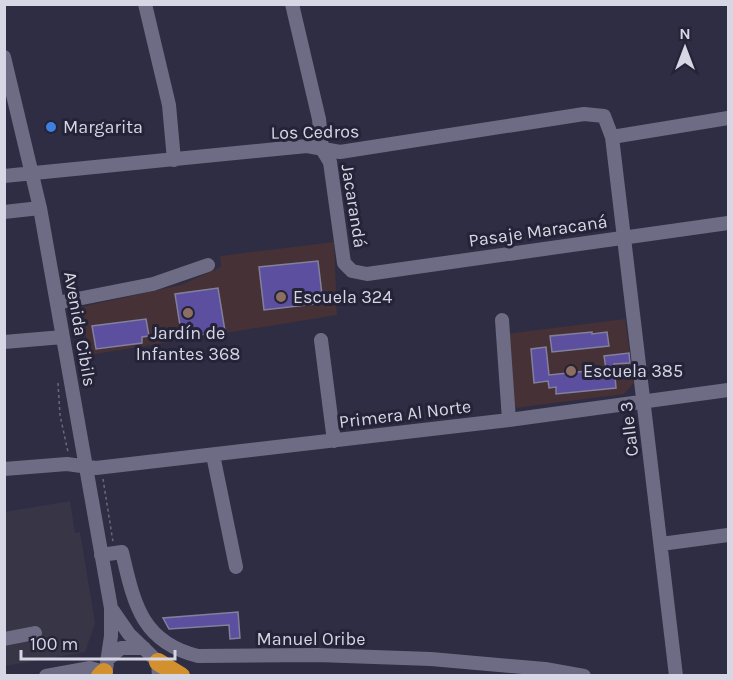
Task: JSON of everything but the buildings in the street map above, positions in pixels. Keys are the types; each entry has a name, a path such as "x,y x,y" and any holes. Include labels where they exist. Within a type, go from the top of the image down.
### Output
{"highway":[{"path":"158,669 181,675"}],"street":[{"path":"145,4 169,105 174,160"},
{"name":"Jacarandá","path":"292,4 319,119 322,149 330,162 344,263 352,271"},
{"name":"Avenida Cibils","path":"4,57 40,208 111,608 111,636 104,671"},
{"name":"Los Cedros","path":"4,177 307,146 340,152 597,114"},
{"name":"Calle 3","path":"597,114 604,116 612,137 676,675"},
{"path":"612,137 729,118"},
{"path":"4,212 40,208"},
{"name":"Pasaje Maracaná","path":"352,271 366,274 605,239 729,224"},
{"path":"57,303 153,284 208,266"},
{"path":"502,320 509,420"},
{"path":"4,342 63,337"},
{"path":"321,340 334,441"},
{"name":"Primera Al Norte","path":"4,470 67,464 96,468 509,420 729,390"},
{"path":"213,455 236,567"},
{"path":"660,544 729,535"},
{"name":"Manuel Oribe","path":"101,555 122,552 137,609 145,623 164,642 187,653 217,657 317,655 431,659 545,669 584,675"},
{"name":"Avenida Cibils","path":"111,608 158,669"},
{"path":"4,639 35,633"},
{"path":"46,675 90,668 104,671 121,648 144,648"}],"shaded area":[{"path":"334,242 337,315 89,355 81,307 181,285 221,267 220,256"},
{"name":"Escuela 385","path":"625,319 634,383 624,394 515,408 511,403 506,334"},
{"path":"70,501 75,533 80,532 95,623 85,652 5,666 5,512"}],"place":[{"name":"Margarita","path":"51,127"},
{"name":"Escuela 324","path":"281,297"},
{"name":"Jardín de Infantes 368","path":"188,313"},
{"name":"Escuela 385","path":"571,371"}]}
